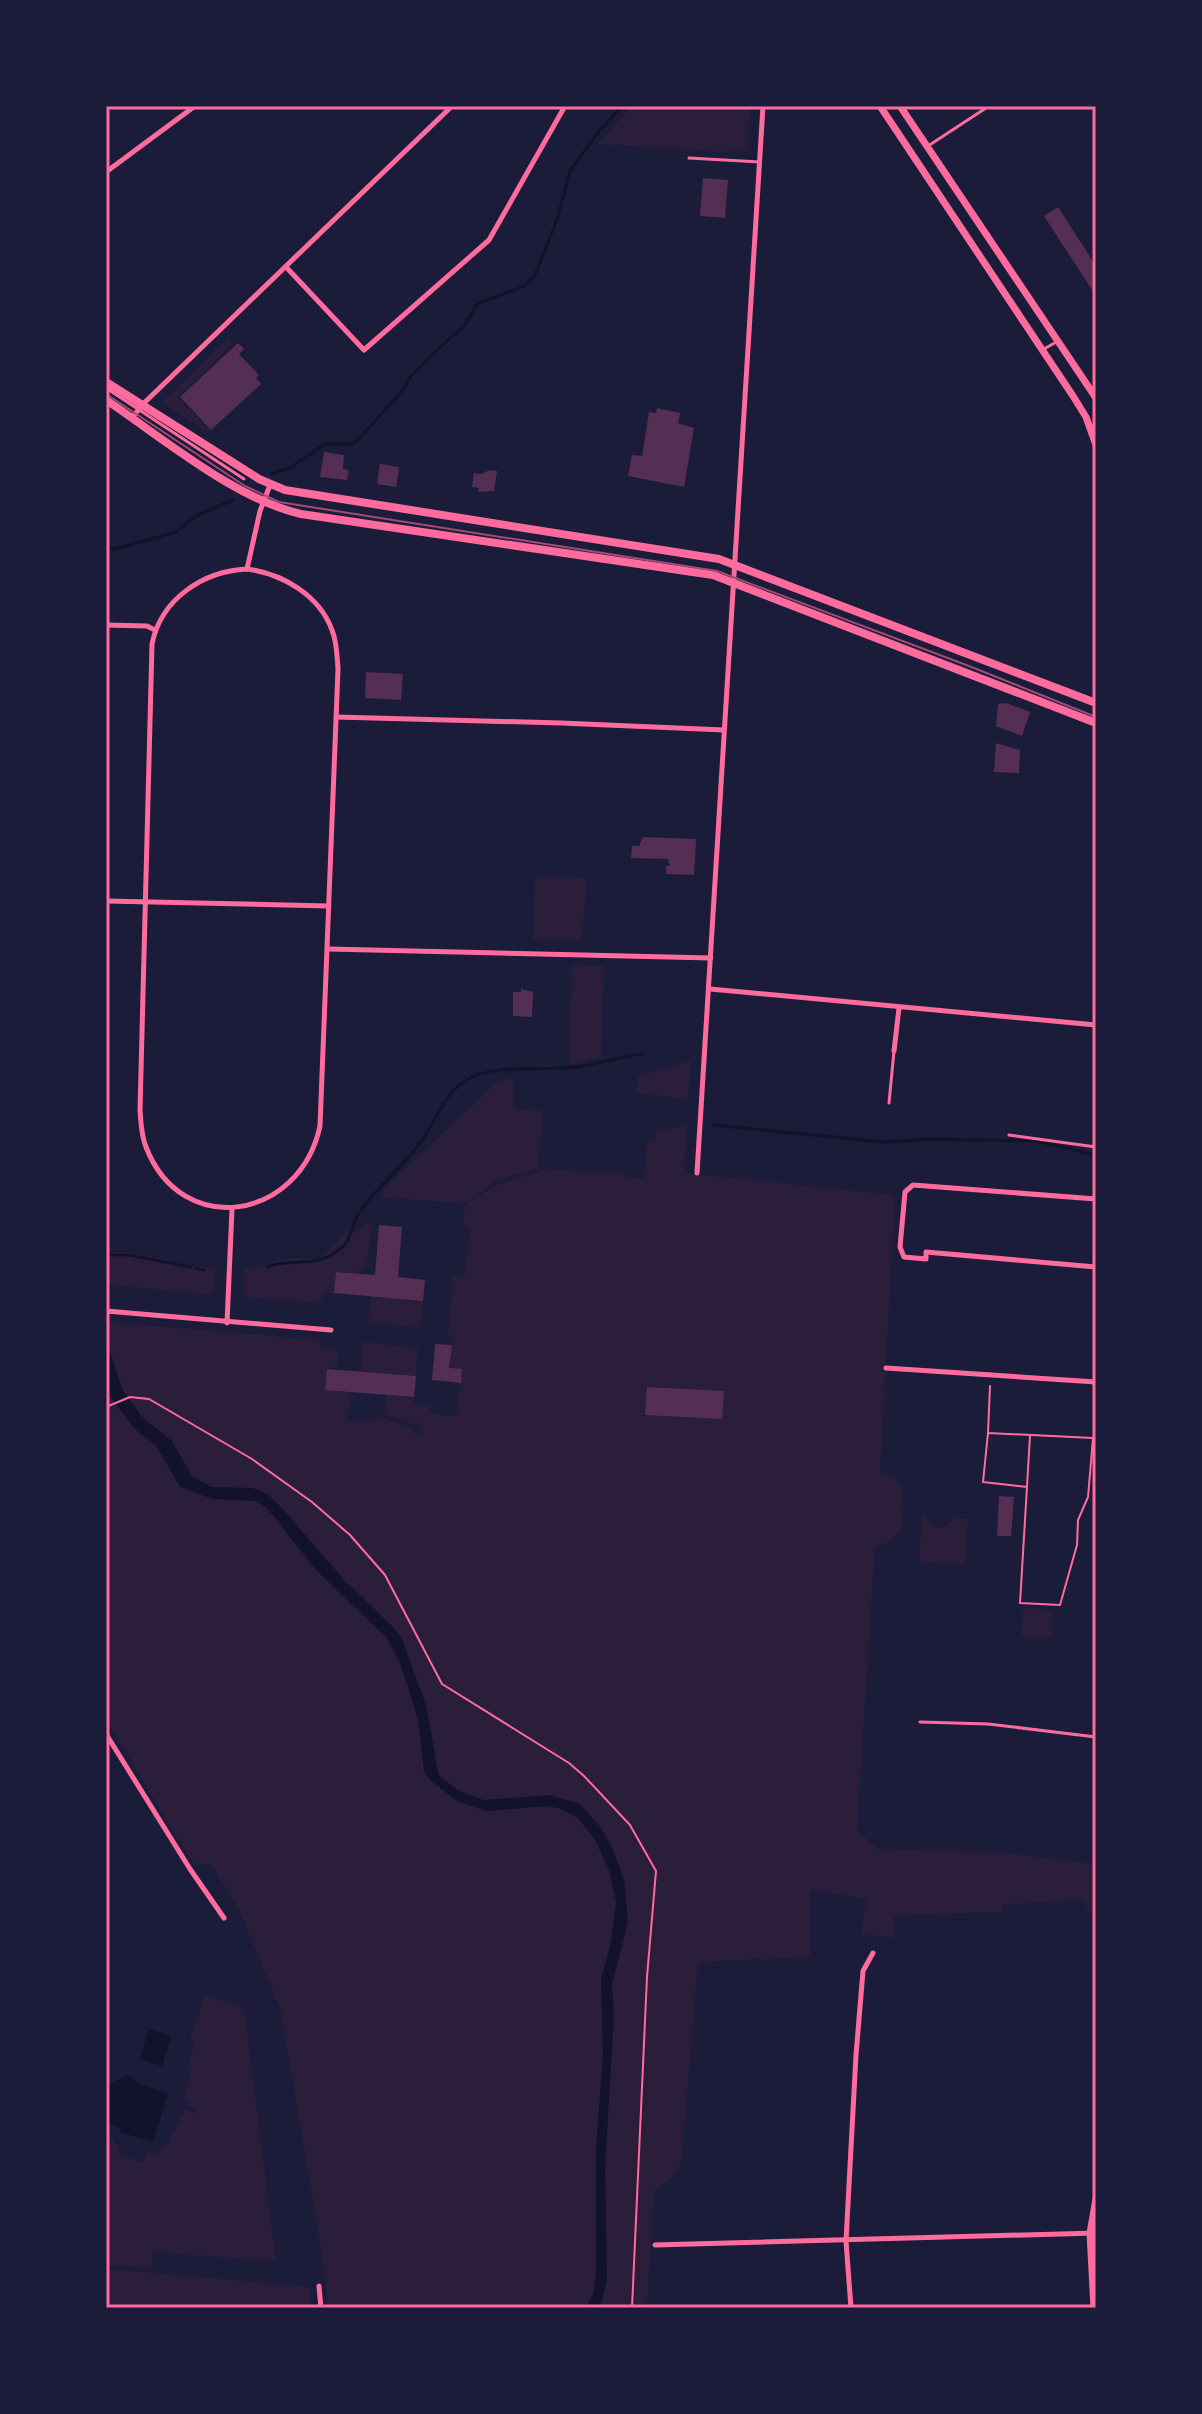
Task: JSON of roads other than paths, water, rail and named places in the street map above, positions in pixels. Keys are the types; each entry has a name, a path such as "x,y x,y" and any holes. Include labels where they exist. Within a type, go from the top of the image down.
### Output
{"main road":[{"path":"880,106 1086,417 1096,445"},
{"path":"900,106 1096,398"},
{"path":"106,385 270,485 302,494 694,554 735,564 1096,703"},
{"path":"108,405 262,502 301,514 684,570 734,582 1096,723"},
{"path":"1094,2308 1096,2199"}],"street":[{"path":"106,172 195,106"},
{"path":"132,418 452,106"},
{"path":"287,268 364,350 489,240 565,106"},
{"path":"697,1173 763,106"},
{"path":"247,569 262,502 270,485"},
{"path":"247,569 266,572 293,585 311,598 326,617 337,656 336,717 320,1126 304,1167 282,1190 257,1203 232,1209 199,1201 181,1191 161,1172 145,1145 140,1110 152,644 155,630 172,603 194,585 227,570 247,569"},
{"path":"106,625 147,626 155,630"},
{"path":"336,717 724,730"},
{"path":"106,901 329,906"},
{"path":"328,949 711,958"},
{"path":"710,989 1096,1025"},
{"path":"894,1051 899,1008"},
{"path":"1096,1199 913,1185 905,1192 900,1247 904,1257 926,1259 926,1252 1096,1267"},
{"path":"227,1323 232,1209"},
{"path":"106,1311 331,1330"},
{"path":"886,1368 1096,1382"},
{"path":"106,1734 224,1918"},
{"path":"851,2308 846,2241 862,1980 863,1971 873,1953"},
{"path":"655,2245 1093,2233"},
{"path":"319,2286 321,2308"}],"lane":[{"path":"928,146 989,106"},
{"path":"689,158 760,162"},
{"path":"1042,350 1058,341"},
{"path":"140,407 244,479"},
{"path":"889,1103 894,1051"},
{"path":"1009,1135 1096,1147"},
{"path":"920,1722 988,1724 1096,1737"}],"waterway":[{"path":"271,474 290,468 325,444 352,444 357,441 402,391 411,376 463,328 477,304 524,286 534,277 557,220 570,171 622,106"},
{"path":"106,548 115,549 176,532 196,516 233,500"},
{"path":"267,1267 323,1259 343,1246 364,1205 417,1148 454,1090 468,1079 491,1071 576,1067 642,1054"},
{"path":"713,1125 884,1142 933,1139 1035,1141 1096,1155"},
{"path":"106,1255 129,1255 191,1267"},
{"path":"196,1268 204,1270"}],"tram line":[{"path":"106,394 245,486 279,502 717,571 1096,717"}]}
